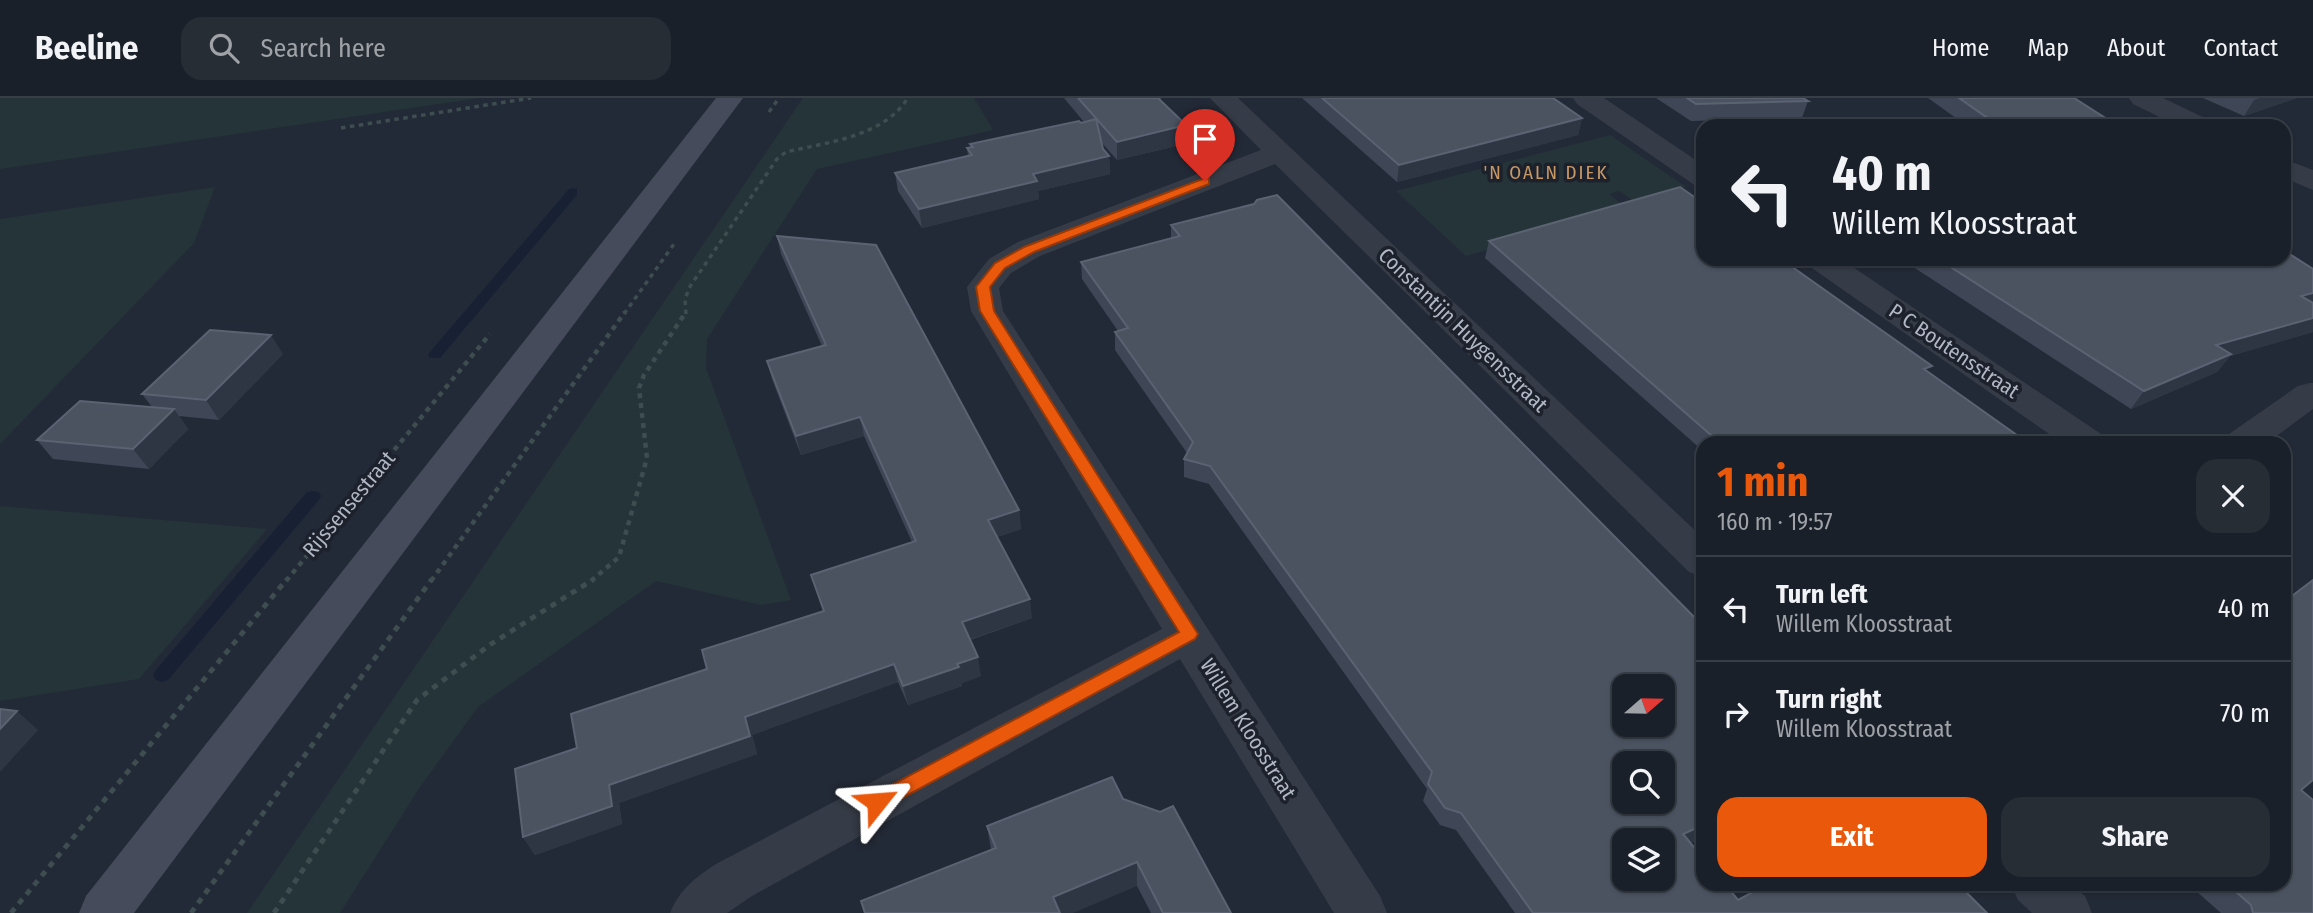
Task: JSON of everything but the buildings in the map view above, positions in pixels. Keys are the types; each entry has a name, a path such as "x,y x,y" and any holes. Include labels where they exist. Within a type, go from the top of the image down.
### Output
{"main road":[{"path":"104,913 730,98"}],"street":[{"name":"Constantijn Huygensstraat","path":"1223,98 1696,555"},
{"path":"1586,98 1696,173"},
{"path":"2142,98 2186,119"},
{"name":"Willem Kloosstraat","path":"1280,152 1029,249 1000,266 983,287 987,311 1362,913"},
{"path":"2291,170 2313,181"},
{"name":"P C Boutensstraat","path":"1830,266 2078,436"},
{"path":"2252,436 2310,394"},
{"path":"695,913 711,895 734,880 1189,634"},
{"path":"2043,891 2067,913"}],"path":[{"path":"341,128 531,98"},
{"path":"762,121 779,98"},
{"path":"274,913 408,710 491,644 602,574 619,556 647,458 639,388 644,375 686,314 685,294 777,159 786,152 860,133 898,112 908,98"},
{"path":"191,913 681,234"},
{"name":"Rijssensestraat","path":"11,913 494,329"}],"shaded area":[{"path":"0,98 479,98 0,169"},
{"path":"803,98 974,98 993,130 817,169 707,339 706,368 791,600 761,605 656,581 478,707 420,787 340,913 247,913"},
{"path":"1610,135 1686,187 1635,202 1619,191 1609,194 1627,209 1466,256 1396,191"},
{"path":"215,187 194,243 0,444 0,219"},
{"path":"0,506 267,529 139,679 0,701"}],"waterway":[{"path":"435,355 573,192"},
{"path":"162,675 313,496"}],"district":[{"name":"'N OALN DIEK","path":"1546,172"}],"route":[{"path":"877,802 1189,634 987,311 983,287 1000,266 1029,249 1205,181"}]}
